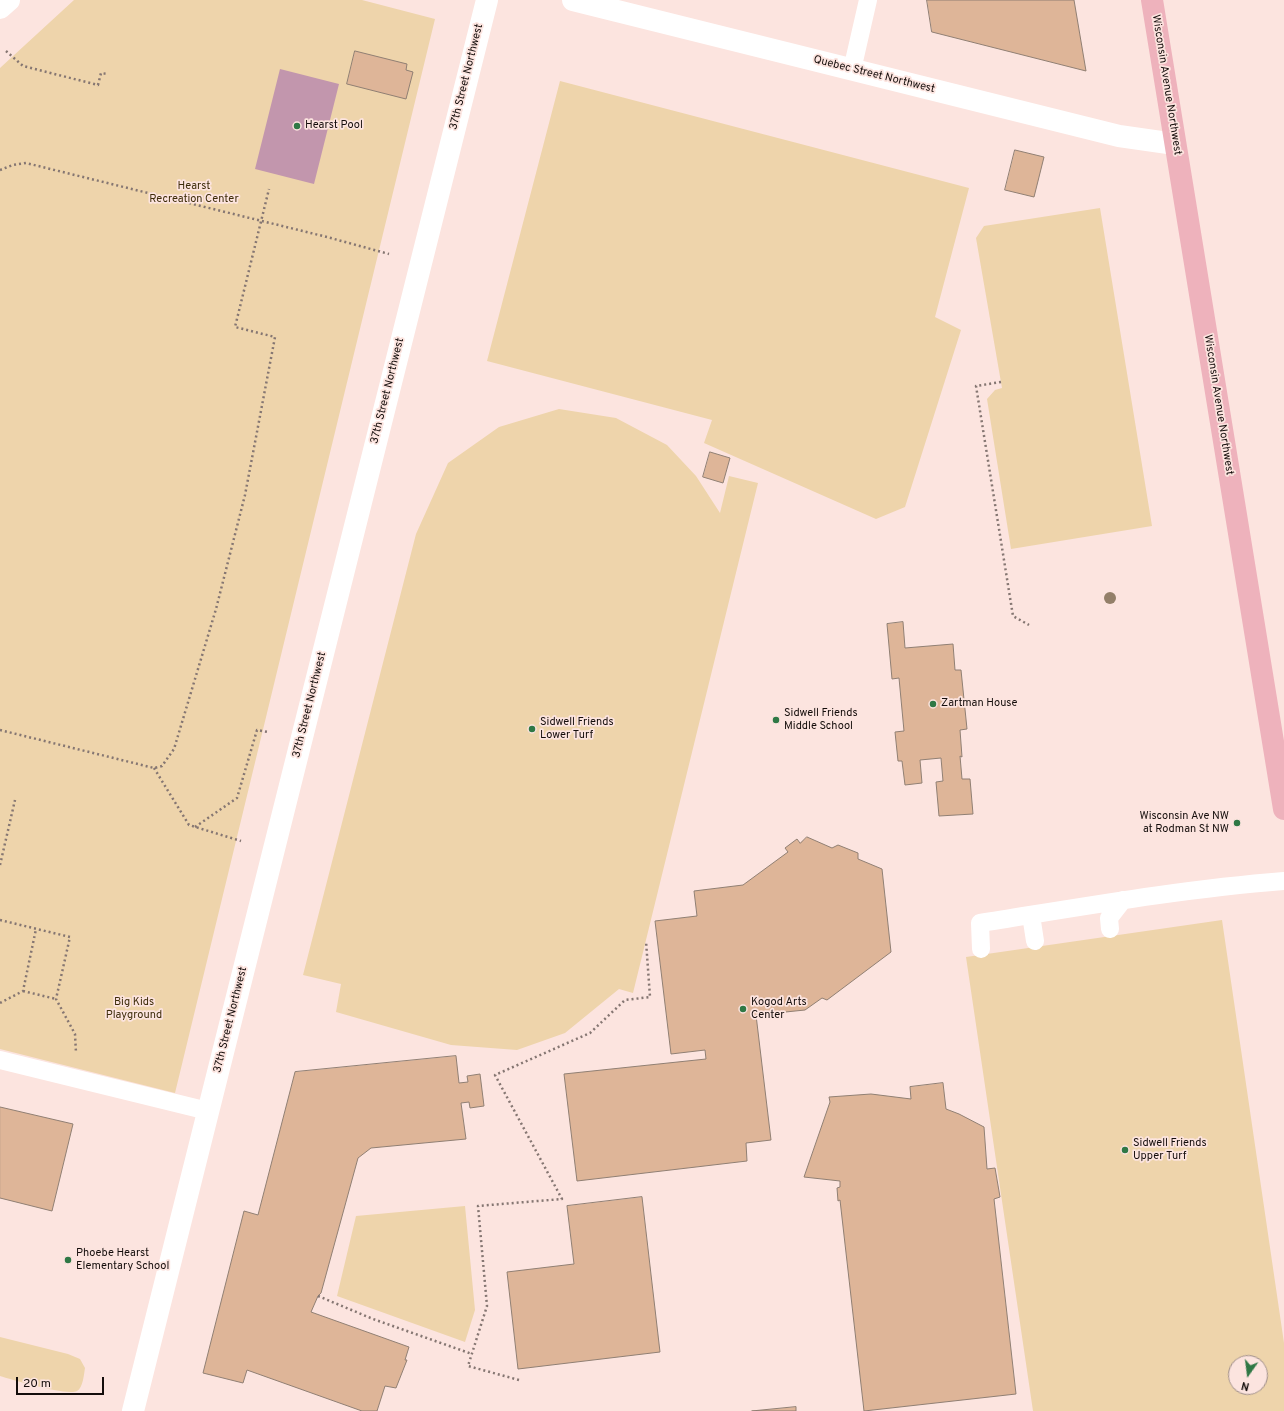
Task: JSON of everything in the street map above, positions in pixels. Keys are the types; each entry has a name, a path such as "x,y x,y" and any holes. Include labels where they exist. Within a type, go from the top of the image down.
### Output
{"main road":[{"name":"Wisconsin Avenue Northwest","path":"1152,0 1284,810"}],"street":[{"path":"0,8 9,0"},
{"name":"37th Street Northwest","path":"133,1411 487,0"},
{"name":"Quebec Street Northwest","path":"573,0 1119,136 1175,144"}],"lane":[{"path":"852,70 868,0"},
{"path":"981,949 980,923 1123,900 1241,884 1284,881"},
{"path":"1110,929 1110,918 1123,900"},
{"path":"1031,915 1035,941"},
{"path":"0,1060 208,1111"}],"path":[{"path":"6,51 23,66 98,85 101,72 108,74"},
{"path":"0,170 13,165 26,163 389,254"},
{"path":"0,730 154,768 162,766 174,749 216,609 245,495 275,337 235,327 269,189"},
{"path":"1001,382 976,386 1013,616 1029,625"},
{"path":"195,827 237,798 258,730 268,732"},
{"path":"154,768 189,824 241,840"},
{"path":"0,865 16,800"},
{"path":"0,920 70,937 56,999 75,1034 75,1053 83,1055"},
{"path":"24,991 36,929"},
{"path":"519,1380 468,1366 487,1306 478,1206 562,1199 495,1075 590,1033 625,1000 650,997 646,941"},
{"path":"0,1002 24,991 56,999"},
{"path":"318,1296 374,1319 472,1354"}],"green space":[{"name":"Hearst Recreation Center","path":"74,0 362,0 435,19 175,1093 0,1049 0,68"},
{"path":"560,81 969,188 935,317 961,330 905,507 876,519 704,443 712,420 487,361"},
{"path":"1100,208 1152,526 1011,549 987,399 995,390 1002,388 976,238 984,226"},
{"path":"559,409 616,418 667,445 696,476 720,513 729,476 758,483 633,993 619,989 565,1033 517,1050 451,1045 336,1012 341,984 303,975 416,534 448,463 499,427"},
{"name":"Sidwell Friends Upper Turf","path":"1222,920 1284,1343 1284,1411 1033,1411 966,957"},
{"path":"465,1206 475,1310 465,1342 337,1296 356,1216"},
{"path":"0,1337 68,1354 80,1359 85,1368 81,1387 77,1391 63,1391 40,1387 0,1376"}],"shaded area":[{"name":"Hearst Pool","path":"280,69 339,84 314,184 255,169"}],"building":[{"path":"927,0 1074,0 1086,71 932,32"},
{"path":"355,51 407,64 406,70 413,72 406,99 347,84"},
{"path":"1015,150 1044,157 1034,197 1005,190"},
{"path":"710,452 730,458 723,483 703,477"},
{"name":"Zartman House","path":"903,622 905,648 953,644 955,670 961,670 967,729 960,730 962,779 970,779 973,814 939,816 936,782 943,781 941,758 920,760 922,783 905,785 902,761 898,761 895,732 904,731 899,678 892,679 887,624"},
{"name":"Kogod Arts Center","path":"807,837 832,848 838,845 858,853 858,859 882,869 891,952 827,1000 822,998 805,1010 756,1015 771,1140 746,1143 747,1161 577,1181 564,1074 706,1059 705,1050 671,1054 655,921 697,916 694,891 743,885 788,852 785,848 797,839 800,843"},
{"path":"456,1056 459,1083 468,1082 467,1076 480,1074 484,1106 470,1108 469,1102 461,1103 466,1139 371,1148 358,1158 321,1293 318,1296 311,1312 409,1347 405,1360 407,1360 396,1388 385,1386 377,1411 362,1411 247,1370 243,1383 203,1373 244,1211 258,1215 295,1072"},
{"path":"943,1083 946,1109 984,1127 987,1169 995,1168 1000,1197 994,1199 1016,1394 864,1411 840,1200 838,1201 837,1188 840,1187 840,1181 804,1177 830,1102 829,1097 871,1094 911,1099 910,1087"},
{"path":"0,1107 73,1124 52,1211 0,1198"},
{"path":"642,1197 660,1352 518,1369 507,1272 574,1264 567,1206"},
{"path":"796,1407 796,1411 752,1411"}],"place":[{"name":"Hearst Pool","path":"297,126"},
{"name":"Zartman House","path":"933,704"},
{"name":"Sidwell Friends Middle School","path":"776,720"},
{"name":"Sidwell Friends Lower Turf","path":"532,729"},
{"name":"Wisconsin Ave NW at Rodman St NW","path":"1237,823"},
{"name":"Kogod Arts Center","path":"743,1009"},
{"name":"Sidwell Friends Upper Turf","path":"1125,1150"},
{"name":"Phoebe Hearst Elementary School","path":"68,1260"}],"park label":[{"name":"Big Kids Playground","path":"134,1009"}]}
